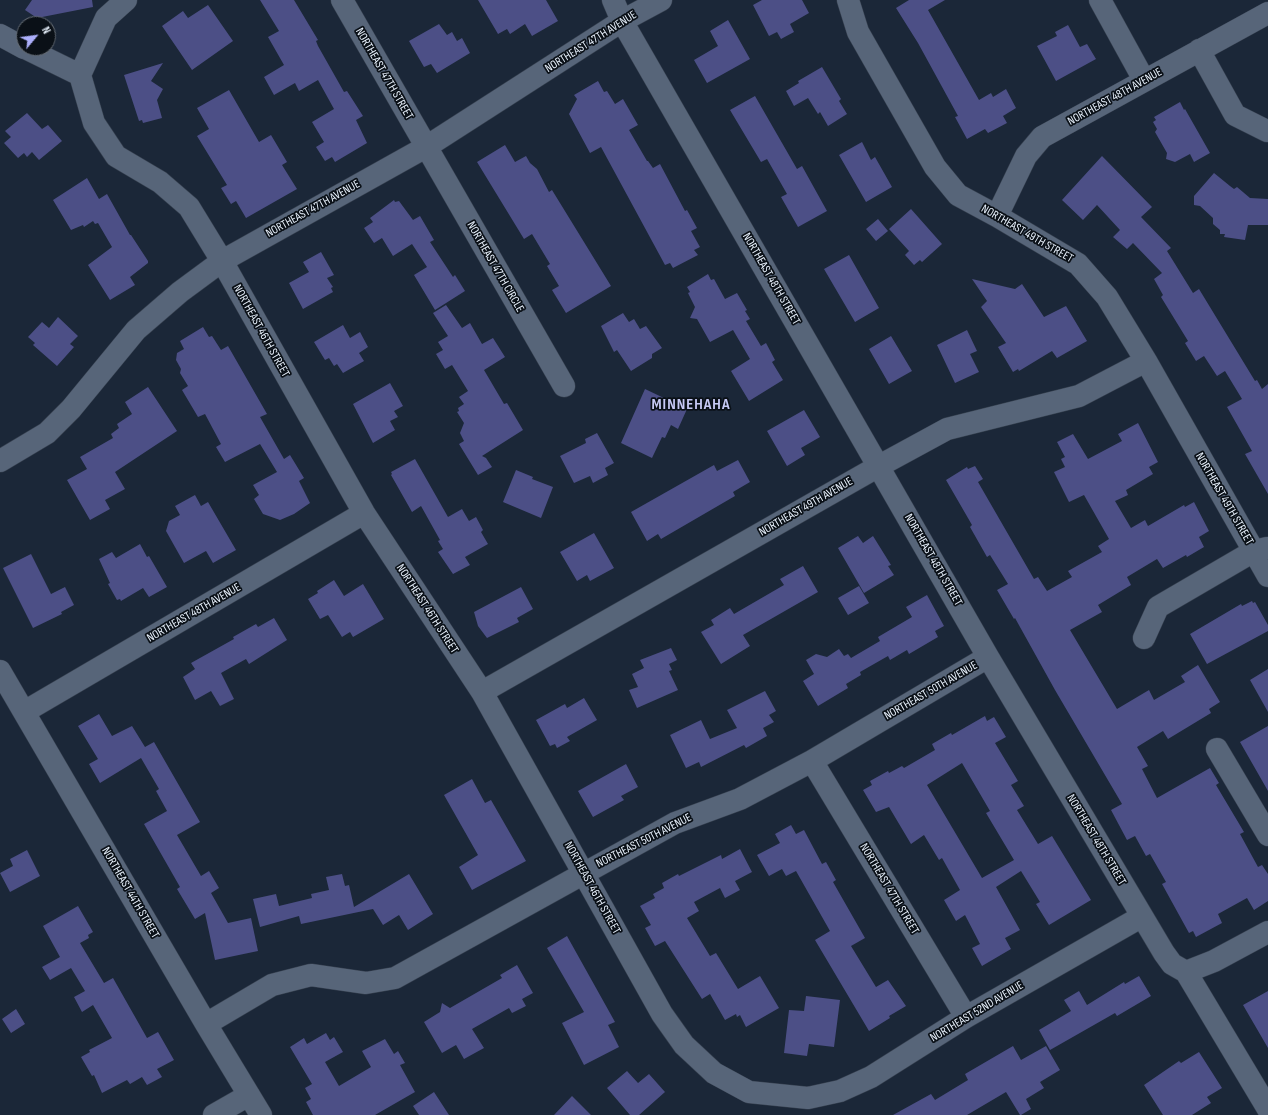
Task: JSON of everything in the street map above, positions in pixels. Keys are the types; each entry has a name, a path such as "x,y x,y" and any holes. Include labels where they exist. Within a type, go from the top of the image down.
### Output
{"street":[{"path":"41,56 80,75 106,18 126,0"},
{"name":"NORTHEAST 47TH STREET","path":"342,0 426,147"},
{"name":"NORTHEAST 48TH STREET","path":"613,0 622,21 988,657 1141,917 1172,964 1186,972 1268,1109"},
{"name":"NORTHEAST 47TH AVENUE","path":"0,461 47,433 71,410 136,330 180,292 222,261 426,147 622,21 661,0"},
{"name":"NORTHEAST 49TH STREET","path":"848,0 858,32 935,167 958,195 997,216 1078,264 1107,297 1261,550 1268,576"},
{"path":"1100,0 1144,80"},
{"name":"NORTHEAST 48TH AVENUE","path":"997,216 1026,156 1042,136 1268,13"},
{"path":"0,35 16,44"},
{"path":"1199,50 1234,115 1267,131"},
{"name":"NORTHEAST 46TH STREET","path":"80,75 94,123 116,156 160,182 189,207 222,261 364,513 482,692 584,872 662,1014 684,1045 714,1073 749,1092 808,1098"},
{"name":"NORTHEAST 47TH CIRCLE","path":"426,147 564,386"},
{"name":"NORTHEAST 49TH AVENUE","path":"482,692 879,466 947,429 1079,396 1146,361"},
{"name":"NORTHEAST 48TH AVENUE","path":"24,712 364,513"},
{"path":"1144,638 1158,607 1261,550"},
{"name":"NORTHEAST 50TH AVENUE","path":"206,1024 272,985 311,975 366,983 395,978 584,872 675,823 740,799 812,761 988,657"},
{"name":"NORTHEAST 44TH STREET","path":"0,671 206,1024 261,1115"},
{"path":"1217,749 1268,835"},
{"name":"NORTHEAST 47TH STREET","path":"812,761 966,1017"},
{"name":"NORTHEAST 52ND AVENUE","path":"808,1098 840,1091 871,1077 966,1017 1141,917"},
{"path":"1186,972 1214,961 1268,932"},
{"path":"214,1115 249,1095"}],"building":[{"path":"32,0 92,0 93,7 47,16 34,16 25,10"},
{"path":"260,0 294,0 318,40 316,41 318,46 344,92 347,91 363,116 356,120 367,143 335,162 332,157 325,161 316,147 324,142 312,122 334,109 318,80 299,91 295,83 274,95 264,77 284,65 268,37 279,31"},
{"path":"478,0 546,0 558,21 532,36 525,24 510,34 507,29 498,34"},
{"path":"762,0 802,0 809,13 790,24 794,32 781,39 777,32 769,36 753,5"},
{"path":"909,0 945,0 928,10 979,100 991,93 993,97 1006,89 1016,108 1003,116 1007,123 988,133 985,129 967,139 955,117 958,116 918,43 896,8"},
{"path":"208,5 233,41 192,70 162,26 183,11 188,18"},
{"path":"728,20 750,59 707,83 694,60 718,46 710,31"},
{"path":"439,24 447,35 452,32 457,41 462,38 470,53 437,73 431,64 424,67 409,41"},
{"path":"1068,25 1080,47 1087,44 1096,59 1056,81 1037,46 1057,36 1055,32"},
{"path":"163,63 151,81 163,89 157,100 162,118 143,123 142,120 139,121 124,75"},
{"path":"822,67 841,99 839,101 847,114 828,126 820,112 818,114 808,98 794,106 786,91 799,83 798,81"},
{"path":"598,81 604,92 607,91 615,104 623,99 638,125 629,130 647,161 653,168 660,164 685,211 687,210 697,228 691,231 700,247 694,250 698,255 673,268 670,263 665,265 601,147 590,153 569,114 577,99 574,95"},
{"path":"229,90 259,142 271,135 287,162 282,165 297,189 246,218 236,201 231,204 221,188 227,185 197,136 209,129 197,108"},
{"path":"755,96 797,169 802,166 827,211 798,227 781,197 787,194 767,159 761,162 730,110"},
{"path":"1180,102 1210,153 1194,162 1190,154 1175,162 1166,159 1167,153 1155,132 1157,129 1153,122 1156,120 1154,117"},
{"path":"27,113 42,129 48,125 62,141 39,160 32,152 27,157 24,153 18,158 4,143 11,137 5,131"},
{"path":"862,142 871,160 875,157 892,187 866,202 839,155"},
{"path":"505,145 515,162 526,156 530,163 537,169 549,192 552,190 611,286 566,313 552,290 559,286 547,266 550,264 532,234 524,239 477,162"},
{"path":"1102,156 1152,207 1141,217 1171,248 1167,251 1193,293 1199,289 1255,381 1257,380 1262,389 1268,384 1268,494 1245,454 1252,451 1227,407 1242,399 1225,371 1217,376 1204,356 1196,361 1185,343 1188,341 1161,297 1163,295 1154,279 1162,273 1133,243 1127,249 1113,237 1120,230 1097,205 1083,220 1062,200"},
{"path":"1214,173 1234,189 1237,187 1250,198 1268,199 1268,225 1248,225 1245,240 1224,237 1225,234 1220,234 1220,230 1213,224 1213,218 1200,206 1194,205 1194,196"},
{"path":"87,178 99,199 107,194 130,235 148,261 148,263 130,277 135,285 110,300 88,265 112,247 98,223 95,224 93,221 84,227 83,225 71,230 53,200"},
{"path":"394,200 395,202 399,201 413,220 420,216 434,240 430,242 453,277 455,275 465,291 435,310 414,275 427,267 412,244 393,256 382,238 374,243 364,228 373,222 370,218"},
{"path":"911,209 942,244 922,262 920,260 914,265 905,255 909,251 889,229"},
{"path":"878,219 888,231 876,241 866,229"},
{"path":"321,252 334,275 327,278 333,287 331,288 333,292 303,309 289,283 309,272 303,262"},
{"path":"849,255 879,308 855,322 824,269"},
{"path":"708,274 711,280 714,279 725,299 737,293 747,310 745,311 750,319 746,321 761,346 766,343 775,360 772,362 783,380 749,401 731,371 750,359 733,330 710,342 697,319 690,318 695,307 688,293 690,292 687,287"},
{"path":"972,279 1015,289 1022,284 1044,317 1066,306 1087,341 1057,358 1052,351 1019,371 1018,369 1013,372 998,347 1006,343 981,307 987,301"},
{"path":"446,305 462,328 470,323 482,344 493,338 505,357 484,370 504,404 507,403 523,430 482,456 486,458 492,467 478,475 459,444 464,441 460,433 464,423 457,412 459,411 458,408 464,404 459,397 468,391 452,365 445,369 436,354 443,350 438,342 448,336 433,313"},
{"path":"623,313 629,322 634,319 640,329 646,326 662,348 652,354 652,358 631,371 617,350 614,352 601,326"},
{"path":"58,317 78,336 70,344 74,347 57,366 33,345 35,343 28,337 42,322 49,328"},
{"path":"343,325 350,338 360,332 368,347 359,353 364,361 343,373 337,364 334,366 329,358 325,360 314,342"},
{"path":"203,327 209,337 212,336 221,350 228,346 267,414 260,417 284,459 290,455 304,478 299,481 310,503 294,514 280,520 263,514 254,499 259,495 253,485 277,472 260,444 225,462 216,447 221,444 205,414 198,417 182,390 188,386 180,373 181,369 176,360 177,353 184,349 180,341"},
{"path":"967,330 977,351 970,354 979,372 955,383 937,345"},
{"path":"891,336 912,371 889,384 869,349"},
{"path":"390,383 403,406 394,411 398,417 390,421 395,430 373,443 353,404"},
{"path":"148,387 177,431 115,472 125,489 105,500 110,509 90,520 67,480 87,469 80,457 113,438 111,434 119,428 117,424 132,414 125,402"},
{"path":"645,389 687,409 678,429 671,425 665,438 662,437 652,458 621,443"},
{"path":"804,410 820,437 801,448 805,455 787,466 767,431"},
{"path":"1138,423 1158,462 1149,467 1153,474 1126,490 1128,495 1115,501 1131,528 1145,520 1148,526 1184,505 1185,507 1194,502 1209,531 1199,537 1204,547 1163,568 1157,559 1127,577 1131,585 1098,605 1102,612 1070,630 1117,709 1149,690 1154,700 1185,682 1181,676 1198,665 1220,702 1209,709 1211,713 1168,739 1163,731 1137,747 1148,766 1142,769 1157,798 1210,768 1219,783 1216,785 1244,832 1240,834 1258,867 1262,865 1268,874 1268,901 1254,910 1247,898 1218,914 1222,923 1196,937 1193,931 1189,933 1162,884 1166,882 1150,854 1146,856 1135,836 1127,840 1111,810 1122,804 1055,690 1015,618 1014,619 997,590 1008,584 990,555 987,557 970,527 972,525 946,480 967,467 968,469 975,466 983,479 978,482 1034,579 1038,577 1047,591 1072,577 1068,571 1102,552 1098,546 1109,539 1084,495 1069,502 1054,472 1065,467 1061,459 1065,457 1057,442 1073,434 1088,459 1122,441 1118,434"},
{"path":"597,433 614,463 605,468 608,475 593,483 590,476 574,483 560,456 586,443 585,439"},
{"path":"415,459 448,517 462,509 469,521 476,517 483,530 481,532 488,544 465,557 470,565 453,574 438,552 443,549 438,541 440,540 421,506 412,512 391,475 391,472"},
{"path":"738,460 750,482 733,492 735,496 661,539 658,534 647,541 631,512 714,465 717,471"},
{"path":"516,470 533,477 532,479 553,487 541,518 503,502"},
{"path":"195,495 201,506 208,502 236,550 213,563 206,551 184,563 166,531 169,521 180,515 175,506"},
{"path":"594,533 614,568 590,581 587,575 577,581 560,552"},
{"path":"858,536 863,543 873,536 891,565 888,566 894,575 864,593 838,548"},
{"path":"140,544 147,557 149,556 167,587 149,597 143,588 121,601 120,599 117,600 108,584 110,583 99,559 112,552 116,558"},
{"path":"31,554 51,594 65,587 74,605 61,612 62,614 33,628 3,568"},
{"path":"803,566 818,592 743,635 750,646 721,664 701,632 714,625 711,620 730,608 734,614 784,585 780,579"},
{"path":"334,580 344,596 363,584 384,619 353,637 350,632 342,637 328,615 320,619 308,599"},
{"path":"859,586 869,603 848,615 838,598"},
{"path":"521,587 533,609 517,618 519,622 487,638 478,626 474,612"},
{"path":"927,595 944,626 935,631 938,637 909,654 907,650 890,660 888,656 860,672 861,675 846,684 848,688 818,706 803,681 814,674 806,660 816,654 827,657 839,649 844,656 848,654 851,658 880,641 878,637 912,617 906,607"},
{"path":"1252,601 1253,603 1255,602 1268,625 1268,631 1207,664 1190,634 1241,604 1242,606"},
{"path":"274,618 287,640 249,664 246,659 221,673 234,699 220,706 211,691 195,700 183,677 195,669 191,663 234,639 233,637 256,624 258,627"},
{"path":"671,648 677,660 669,664 672,670 669,671 678,690 637,708 629,690 638,687 632,674 644,668 640,660"},
{"path":"1268,669 1268,712 1250,680"},
{"path":"765,691 776,711 769,715 774,722 763,728 767,736 746,748 744,745 701,767 699,762 686,768 670,735 701,720 710,739 737,728 727,710"},
{"path":"584,698 597,720 567,737 570,741 557,748 555,744 550,746 536,720 565,704 567,708"},
{"path":"99,714 112,736 132,726 145,747 154,742 200,822 177,835 201,876 209,871 219,888 211,893 228,923 251,918 258,951 215,960 205,913 195,919 177,889 180,887 144,824 167,811 156,791 159,789 141,758 100,783 89,764 98,759 78,726"},
{"path":"985,716 987,721 994,717 1006,737 995,743 1018,781 1011,785 1024,806 1017,810 1038,844 1052,836 1091,900 1049,925 1036,904 1040,902 1021,871 996,887 1020,930 1005,938 1011,949 982,966 972,948 980,944 965,915 956,921 944,900 960,890 942,858 939,860 924,835 911,844 889,807 876,812 863,790 872,785 870,781 888,771 889,773 902,766 904,768 935,750 932,744 951,733 952,735","holes":["962,763 990,811 986,813 1014,860 982,878 927,785"]},
{"path":"1268,726 1268,791 1240,742"},
{"path":"626,764 638,787 621,796 624,800 593,817 578,791"},
{"path":"472,779 485,803 491,800 526,861 472,890 459,867 478,855 444,795"},
{"path":"791,825 796,834 804,830 822,864 826,862 836,880 833,882 865,938 851,946 876,987 888,980 906,1006 889,1016 890,1018 869,1031 815,940 830,931 796,871 786,876 782,869 769,876 757,855 780,843 775,834"},
{"path":"740,849 752,872 735,881 740,890 725,898 720,888 694,902 699,911 687,918 710,956 716,953 738,989 760,976 779,1008 746,1027 740,1015 737,1017 736,1014 725,1020 710,994 702,999 665,941 655,946 645,928 651,925 640,906 655,898 653,894 664,888 662,883 678,874 679,876 721,855 722,859"},
{"path":"27,850 40,876 10,892 0,873 13,866 10,859"},
{"path":"342,874 345,886 349,885 354,907 409,874 433,914 408,930 399,915 383,925 373,909 301,924 299,916 260,927 253,899 276,894 279,906 312,898 311,894 329,890 326,877"},
{"path":"78,906 93,932 88,935 89,938 80,943 104,983 113,978 147,1038 158,1032 174,1060 157,1069 162,1077 147,1085 142,1077 130,1084 127,1080 102,1093 94,1075 92,1076 81,1057 90,1052 89,1050 112,1038 93,1005 82,1012 74,997 85,991 71,968 50,980 42,967 60,957 43,926"},
{"path":"567,936 615,1022 608,1025 619,1047 584,1065 562,1023 584,1012 547,948"},
{"path":"517,965 533,993 522,999 526,1006 512,1013 509,1008 472,1029 484,1048 464,1059 456,1045 442,1053 424,1022 440,1012 442,1003 450,1008 502,978 500,975"},
{"path":"1139,976 1151,996 1117,1016 1115,1013 1050,1050 1039,1030 1071,1011 1064,1000 1079,991 1087,1005 1124,982 1125,984"},
{"path":"1268,991 1268,1048 1243,1005"},
{"path":"806,996 840,1000 834,1047 809,1044 807,1056 784,1053 789,1010 804,1011"},
{"path":"16,1009 25,1024 11,1033 2,1019"},
{"path":"326,1033 330,1040 334,1037 343,1052 325,1062 339,1086 371,1067 362,1051 385,1039 394,1054 398,1051 405,1063 400,1065 415,1092 375,1115 313,1115 306,1102 311,1099 305,1088 312,1084 290,1047 304,1038 307,1044"},
{"path":"1013,1046 1021,1060 1046,1046 1060,1070 1040,1082 1044,1088 1026,1099 1031,1109 1021,1115 1006,1092 967,1115 893,1115 931,1094 935,1100 968,1080 965,1074"},
{"path":"1199,1052 1222,1088 1207,1097 1211,1103 1192,1115 1163,1115 1144,1085 1179,1061 1181,1063"},
{"path":"627,1071 638,1083 649,1074 665,1092 639,1115 630,1115 607,1088"},
{"path":"434,1092 449,1115 419,1115 413,1106"},
{"path":"572,1096 591,1115 554,1115"}],"district":[{"name":"MINNEHAHA","path":"691,405"}]}
